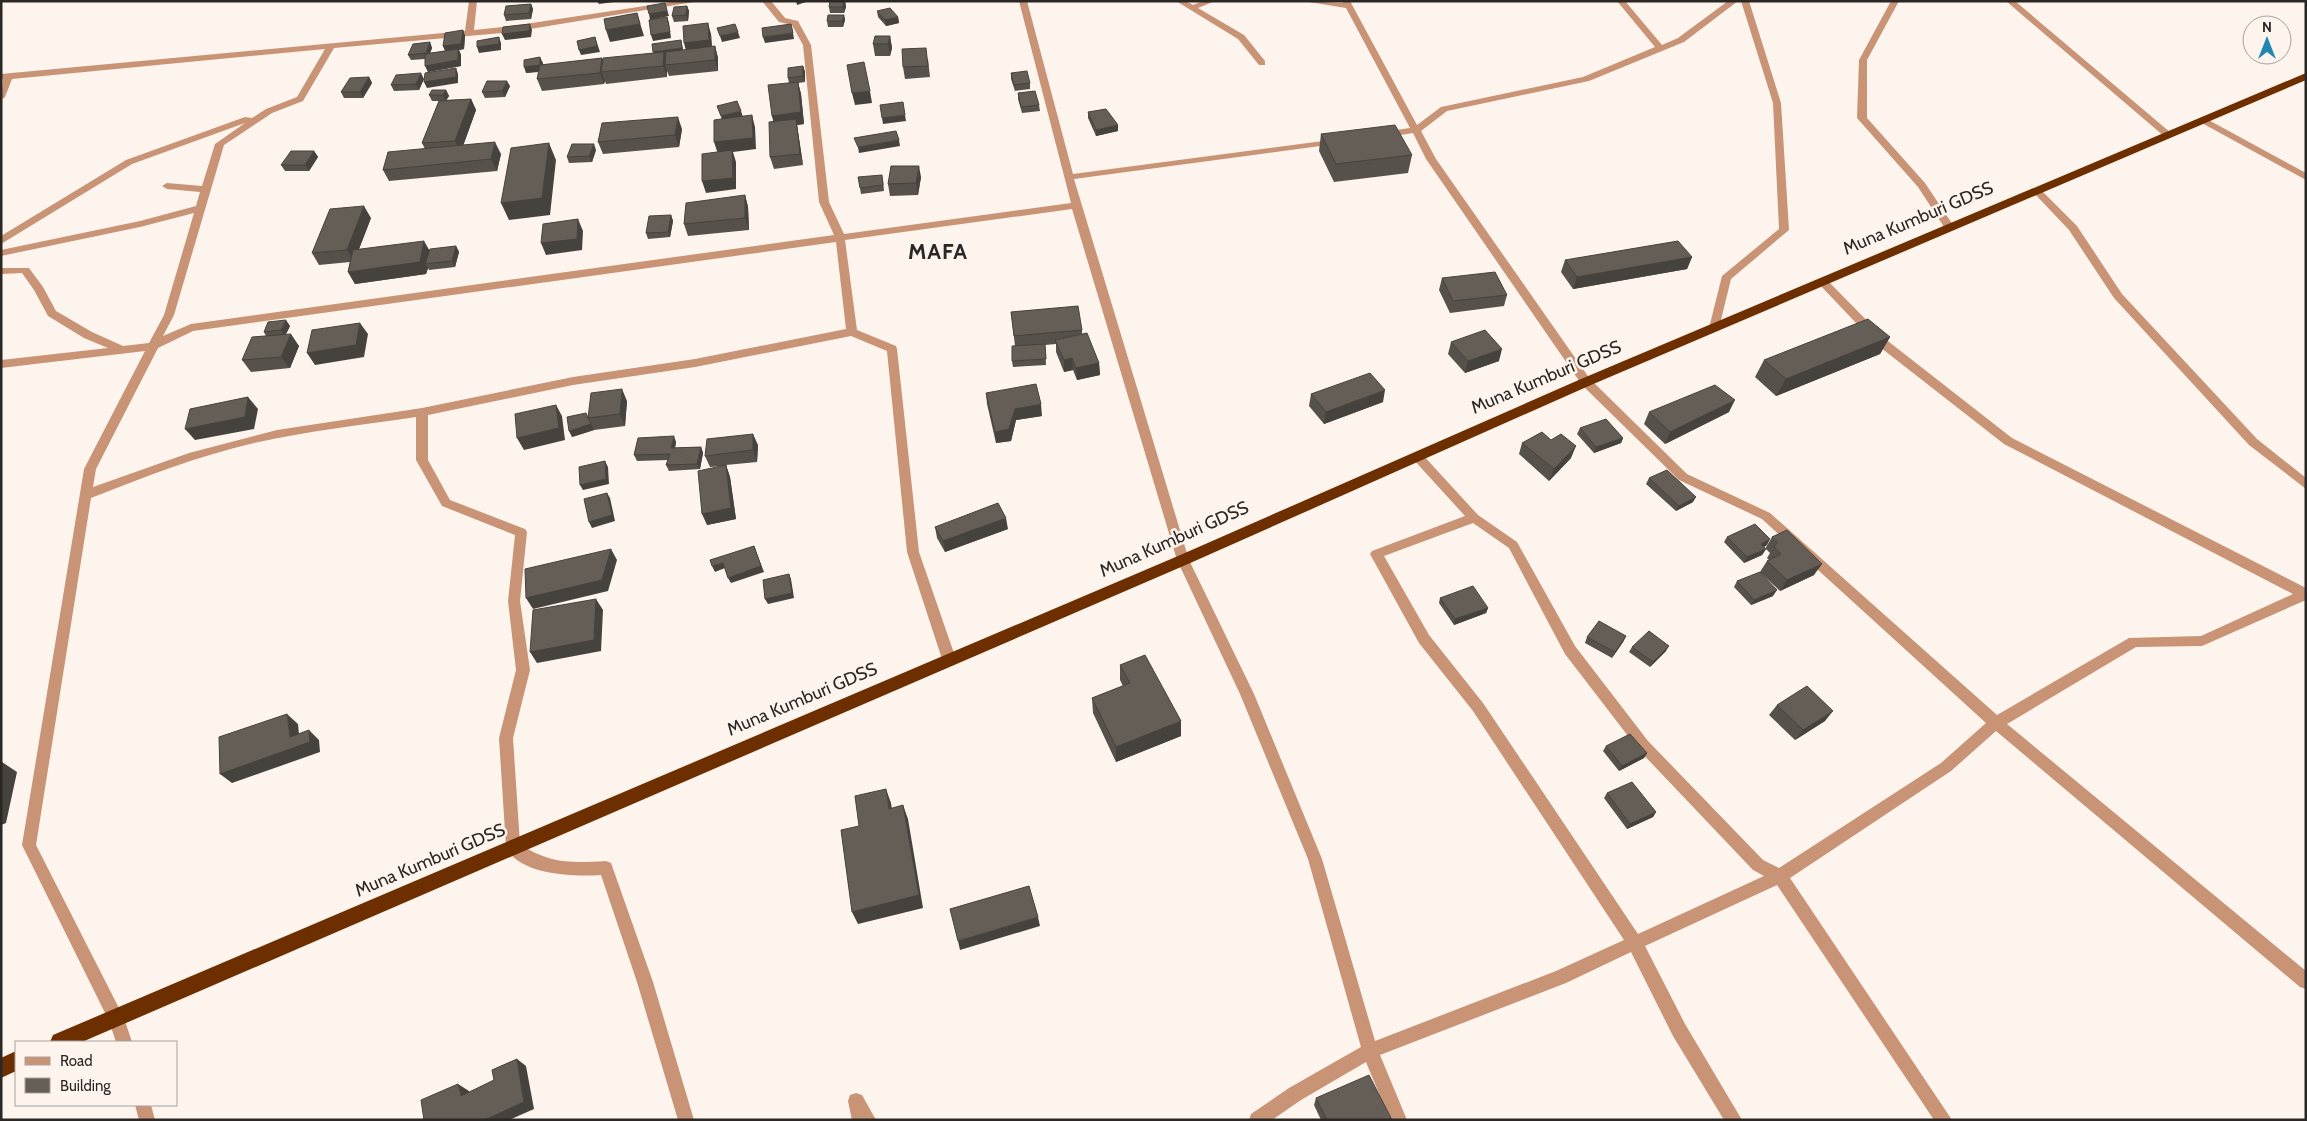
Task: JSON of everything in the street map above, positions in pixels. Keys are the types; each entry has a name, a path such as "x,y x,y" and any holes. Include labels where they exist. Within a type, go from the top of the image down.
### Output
{"highway":[{"name":"Muna Kumburi GDSS","path":"62,1041 1183,560 1586,382 2306,76"},
{"path":"1,1068 15,1061"}],"street":[{"path":"469,34 473,1"},
{"path":"1,97 5,77 469,34 696,1"},
{"path":"766,1 782,20 795,23 807,45 824,202 840,237 852,332"},
{"path":"1022,1 1076,205 1183,560 1248,694 1315,860 1370,1050 1399,1120"},
{"path":"1180,1 1241,37 1262,63"},
{"path":"1192,8 1211,1"},
{"path":"1307,1 1347,3 1431,159 1586,382 1683,477 1766,516 1996,723 2306,982"},
{"path":"1621,1 1652,40 1661,48"},
{"path":"1376,136 1416,130 1444,109 1586,79 1681,40 1734,1"},
{"path":"1714,328 1726,278 1784,230 1777,103 1745,1"},
{"path":"1895,1 1863,60 1862,118 1922,186 1950,228"},
{"path":"2010,1 2168,135"},
{"path":"1,241 129,162 300,99 330,48"},
{"path":"124,1041 116,1018 29,845 90,469 169,315 220,144 269,111"},
{"path":"2204,120 2306,177"},
{"path":"1070,177 1346,140"},
{"path":"167,186 205,190"},
{"path":"2037,191 2073,228 2118,296 2253,442 2306,485"},
{"path":"1,364 152,346 191,328 1076,205"},
{"path":"1,253 140,224 200,208"},
{"path":"1,271 25,270 39,289 52,313 88,335 123,350"},
{"path":"1823,282 1880,341 2008,441 2306,594"},
{"path":"86,495 134,476 232,445 306,430 422,412 573,381 695,363 852,332 892,349 913,552 949,659"},
{"path":"422,412 422,460 446,503 521,532 514,601 523,670 506,738 513,847 529,860 563,870 606,868 642,973 686,1120"},
{"path":"1417,456 1474,518 1513,545 1570,650 1643,745 1758,865 1780,876 1944,1120"},
{"path":"1474,518 1376,554 1424,639 1478,707 1634,943 1679,1030 1734,1120"},
{"path":"1257,1120 1295,1094 1370,1050 1560,977 1780,876 1946,767 1996,723 2134,642 2202,641 2306,594"},
{"path":"860,1120 856,1101 868,1120"},
{"path":"143,1106 147,1120"}],"building":[{"path":"830,1 844,1 843,7 829,7"},
{"path":"665,3 667,11 649,14 647,6"},
{"path":"531,4 529,13 504,15 506,6"},
{"path":"687,6 686,15 672,16 674,7"},
{"path":"890,8 898,17 885,20 877,11"},
{"path":"637,13 640,24 606,30 604,19"},
{"path":"828,15 844,15 842,21 827,21"},
{"path":"667,17 670,32 651,35 649,20"},
{"path":"708,23 709,40 684,43 683,26"},
{"path":"530,24 529,31 502,34 503,27"},
{"path":"735,24 738,32 720,36 717,28"},
{"path":"791,24 793,33 763,37 762,28"},
{"path":"463,30 461,44 443,46 445,33"},
{"path":"875,36 890,36 888,44 873,44"},
{"path":"499,37 499,44 477,47 477,41"},
{"path":"595,37 597,46 579,50 577,41"},
{"path":"681,40 682,48 653,52 652,44"},
{"path":"430,42 426,53 408,55 413,44"},
{"path":"715,46 715,60 665,65 666,52"},
{"path":"926,48 928,66 903,67 902,49"},
{"path":"458,49 458,60 425,66 425,54"},
{"path":"664,52 663,66 601,72 603,58"},
{"path":"540,57 540,65 524,67 524,60"},
{"path":"602,58 600,73 537,79 540,65"},
{"path":"864,62 870,91 852,93 847,65"},
{"path":"803,66 803,76 788,78 788,68"},
{"path":"456,68 456,77 424,82 425,73"},
{"path":"1027,71 1030,83 1014,85 1011,73"},
{"path":"421,73 416,84 391,85 396,75"},
{"path":"369,77 360,92 341,92 350,78"},
{"path":"487,81 507,81 502,91 482,92"},
{"path":"798,82 801,112 772,116 768,85"},
{"path":"432,90 446,90 443,95 429,95"},
{"path":"1035,91 1039,105 1021,107 1018,93"},
{"path":"471,99 455,141 422,143 439,101"},
{"path":"737,101 741,111 721,116 717,106"},
{"path":"903,102 905,115 882,118 880,105"},
{"path":"1106,109 1118,125 1096,130 1088,112"},
{"path":"752,115 753,138 714,142 714,120"},
{"path":"678,117 675,135 598,142 602,123"},
{"path":"796,119 800,154 770,157 769,122"},
{"path":"1395,125 1412,155 1336,164 1321,134"},
{"path":"896,131 899,140 858,147 854,138"},
{"path":"495,142 491,159 383,170 388,152"},
{"path":"549,143 542,198 501,203 511,148"},
{"path":"572,144 594,144 589,156 567,157"},
{"path":"732,150 733,178 702,181 702,154"},
{"path":"291,151 314,151 305,165 281,165"},
{"path":"891,166 919,166 916,183 888,184"},
{"path":"882,175 883,185 860,188 858,177"},
{"path":"745,195 745,218 684,224 686,203"},
{"path":"364,206 347,250 312,253 330,209"},
{"path":"671,215 668,232 646,233 649,216"},
{"path":"578,219 577,239 541,243 543,224"},
{"path":"424,241 420,262 348,272 353,250"},
{"path":"1678,241 1692,257 1577,277 1565,260"},
{"path":"456,246 452,261 425,264 430,249"},
{"path":"1495,272 1507,295 1453,301 1442,278"},
{"path":"1078,306 1082,330 1014,336 1011,312"},
{"path":"1868,319 1890,337 1786,379 1764,360"},
{"path":"286,320 281,330 264,332 268,322"},
{"path":"360,323 356,345 307,353 312,330"},
{"path":"1485,330 1502,349 1468,361 1451,342"},
{"path":"1087,333 1099,363 1076,368 1072,358 1064,360 1055,340"},
{"path":"291,334 281,357 242,360 252,337"},
{"path":"1045,344 1046,359 1012,361 1012,346"},
{"path":"1370,373 1385,390 1326,412 1311,394"},
{"path":"1036,384 1041,404 1015,409 1009,429 995,432 986,393"},
{"path":"1715,385 1735,400 1670,432 1649,412"},
{"path":"622,389 620,414 588,418 591,393"},
{"path":"248,397 245,417 185,429 190,409"},
{"path":"556,405 559,428 517,438 515,414"},
{"path":"586,413 591,424 569,431 567,417"},
{"path":"1606,419 1623,438 1596,447 1580,428"},
{"path":"1542,432 1551,440 1561,434 1576,446 1554,469 1522,443"},
{"path":"753,434 753,450 705,456 707,439"},
{"path":"674,436 671,448 701,447 697,464 666,465 670,454 634,455 638,438"},
{"path":"605,461 606,479 580,485 579,467"},
{"path":"726,465 731,508 702,514 698,471"},
{"path":"1667,470 1696,497 1679,506 1649,478"},
{"path":"607,493 612,515 589,522 584,499"},
{"path":"998,503 1006,518 943,541 935,527"},
{"path":"1755,524 1770,539 1761,544 1766,549 1747,557 1727,537"},
{"path":"1787,530 1822,564 1787,580 1767,561 1781,554 1774,547 1778,542 1772,537"},
{"path":"754,546 761,566 728,578 723,563 712,566 710,560"},
{"path":"611,549 602,580 526,598 525,569"},
{"path":"1760,572 1777,590 1754,600 1737,581"},
{"path":"789,574 792,593 765,599 763,580"},
{"path":"1473,586 1488,608 1455,619 1440,598"},
{"path":"596,599 594,640 530,652 533,610"},
{"path":"1599,621 1626,636 1615,652 1587,637"},
{"path":"1649,631 1669,646 1653,662 1632,647"},
{"path":"1145,655 1181,721 1116,747 1092,698 1130,683 1120,665"},
{"path":"1807,686 1833,711 1803,730 1777,705"},
{"path":"287,714 290,737 309,730 310,742 220,774 219,737"},
{"path":"1630,734 1647,753 1622,766 1606,746"},
{"path":"1632,782 1656,812 1630,824 1607,793"},
{"path":"886,789 889,809 903,805 919,895 852,912 841,830 859,826 855,796"},
{"path":"1029,886 1038,917 958,941 950,909"},
{"path":"517,1059 524,1102 485,1120 424,1120 421,1100 458,1084 461,1096 494,1080 492,1070"},
{"path":"1369,1075 1392,1120 1327,1120 1316,1098"}],"district":[{"name":"MAFA","path":"938,251"}]}
